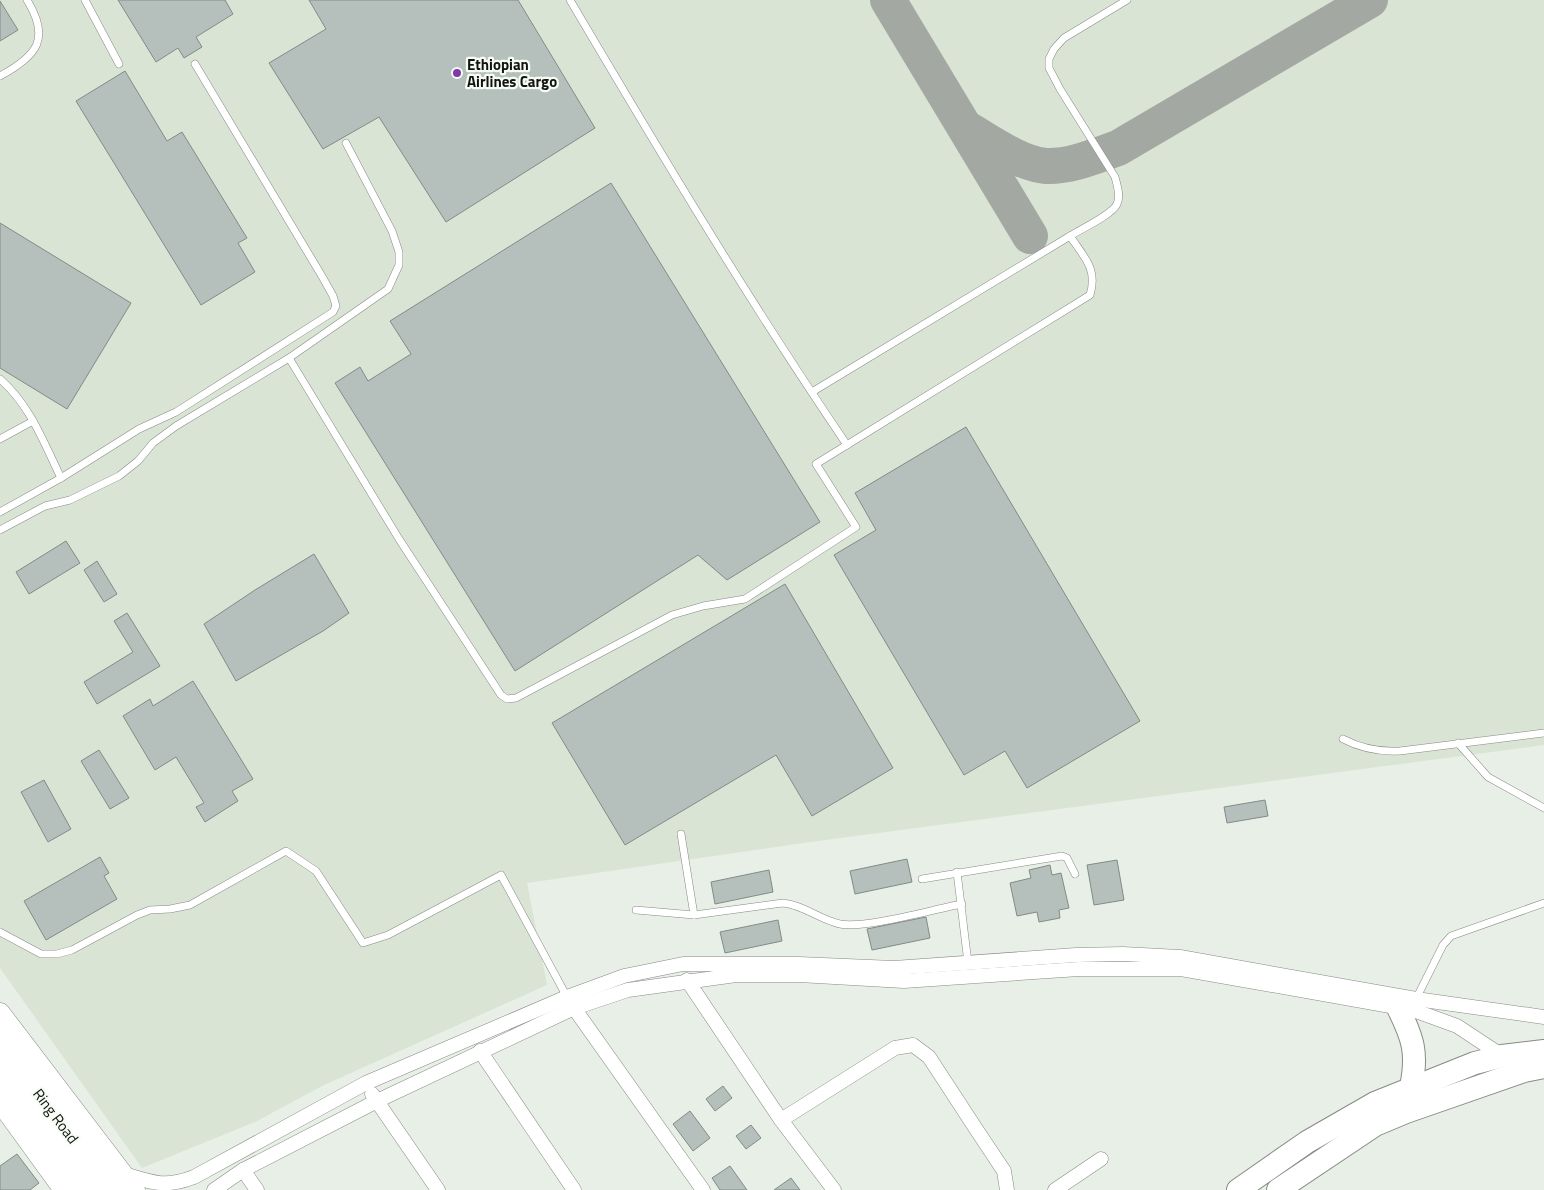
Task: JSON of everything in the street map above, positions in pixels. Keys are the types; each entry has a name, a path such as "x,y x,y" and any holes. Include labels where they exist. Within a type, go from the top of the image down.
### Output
{"highway":[{"name":"Ring Road","path":"0,1041 29,1080 124,1185"},
{"path":"0,1066 29,1080"},
{"name":"Ring Road","path":"0,1074 88,1190"}],"main road":[{"path":"1407,1003 1415,1066 1411,1087"},
{"path":"1238,1190 1307,1142 1375,1103 1411,1087 1502,1056 1544,1051"},
{"path":"1285,1188 1375,1125 1406,1112 1534,1069"}],"street":[{"path":"214,1190 243,1170 624,976 683,964 790,963 894,968 1085,955 1180,957 1407,1003 1413,1010 1457,1026 1502,1056 1534,1069"},
{"path":"0,1013 124,1185 174,1184 194,1177 366,1084 571,1002 687,980 736,976 799,975 904,981 1079,969 1172,968 1407,1003 1544,1017"},
{"path":"687,980 781,1120 834,1190"},
{"path":"571,1002 703,1190"},
{"path":"781,1120 895,1048 913,1045 929,1057 1004,1171 1007,1190"},
{"path":"480,1051 574,1190"},
{"path":"366,1084 438,1190"},
{"path":"0,1102 64,1190"},
{"path":"1055,1190 1102,1159"},
{"path":"243,1170 257,1190"}],"lane":[{"path":"0,76 30,56 41,37 41,29 27,0"},
{"path":"85,0 119,64"},
{"path":"570,0 648,131 847,445"},
{"path":"812,392 1110,212 1117,204 1118,189 1115,177 1049,68 1054,49 1064,38 1127,0"},
{"path":"0,512 61,478 132,434 176,412 333,312 336,306 323,278 195,64"},
{"path":"0,530 44,506 70,500 119,476 138,461 153,443 176,426 289,358 380,297 395,278 399,265 398,252 392,231 346,143"},
{"path":"289,358 399,539 501,695 507,699 516,698 672,615 703,606 745,599 856,527 816,464 1090,295 1094,281 1089,264 1070,236"},
{"path":"0,379 15,392 25,405 61,478"},
{"path":"0,439 32,421"},
{"path":"1343,740 1358,747 1380,752 1544,732"},
{"path":"1458,743 1488,777 1544,808"},
{"path":"681,834 694,915"},
{"path":"0,932 40,954 72,950 150,910 170,910 190,905 286,851 316,871 363,943 388,935 501,875 571,1002"},
{"path":"922,879 1062,856 1067,858 1075,874"},
{"path":"957,872 968,963"},
{"path":"636,910 694,915 783,903 795,904 829,921 850,925 962,904"},
{"path":"1407,1003 1443,945 1451,936 1544,903"}],"shaded area":[{"path":"0,0 1544,0 1544,745 803,843 527,883 547,985 324,1085 257,1121 142,1168 0,968"}],"building":[{"path":"118,0 225,0 233,14 196,37 202,47 184,58 178,48 156,62"},
{"name":"Ethiopian Airlines Cargo","path":"309,0 518,0 595,128 446,222 379,117 323,149 269,63 326,29"},
{"path":"0,1 18,30 0,41"},
{"path":"125,71 167,141 182,132 247,238 238,243 255,272 201,305 76,101"},
{"path":"611,183 820,522 727,580 698,555 515,671 335,383 360,367 368,381 411,354 390,321"},
{"path":"0,223 131,303 67,409 0,368"},
{"path":"966,427 1140,721 1027,788 1005,751 964,775 834,555 876,530 855,493"},
{"path":"66,541 80,563 29,594 16,572"},
{"path":"314,554 349,613 323,631 236,681 204,624"},
{"path":"97,561 117,594 104,602 84,570"},
{"path":"785,584 893,768 812,816 776,755 625,845 552,723"},
{"path":"127,613 160,666 97,704 84,682 133,652 114,621"},
{"path":"193,681 253,779 232,791 238,801 205,822 196,807 204,803 176,757 155,770 123,716 150,699 153,706"},
{"path":"99,750 129,798 110,809 81,761"},
{"path":"44,780 71,829 48,842 21,792"},
{"path":"1265,800 1268,816 1227,823 1224,807"},
{"path":"100,857 109,873 104,876 117,899 46,940 24,901"},
{"path":"907,859 912,882 855,894 850,871"},
{"path":"1117,860 1124,900 1094,905 1087,865"},
{"path":"1050,865 1052,875 1061,873 1069,908 1059,910 1060,918 1039,922 1037,912 1017,916 1010,883 1031,878 1029,870"},
{"path":"769,870 773,892 715,904 711,882"},
{"path":"926,917 930,938 872,950 867,929"},
{"path":"778,920 782,941 725,953 720,932"},
{"path":"723,1086 732,1098 715,1111 706,1099"},
{"path":"690,1111 710,1138 693,1151 673,1124"},
{"path":"751,1125 761,1138 746,1149 736,1136"},
{"path":"17,1154 39,1183 30,1190 0,1190 0,1166"},
{"path":"730,1166 747,1190 720,1190 712,1178"},
{"path":"791,1178 800,1190 774,1190"}],"taxiway":[{"path":"888,0 1030,236"},
{"path":"966,128 1015,157 1036,164 1055,166 1083,160 1118,148 1370,0"}],"place":[{"name":"Ethiopian Airlines Cargo","path":"457,73"}]}
